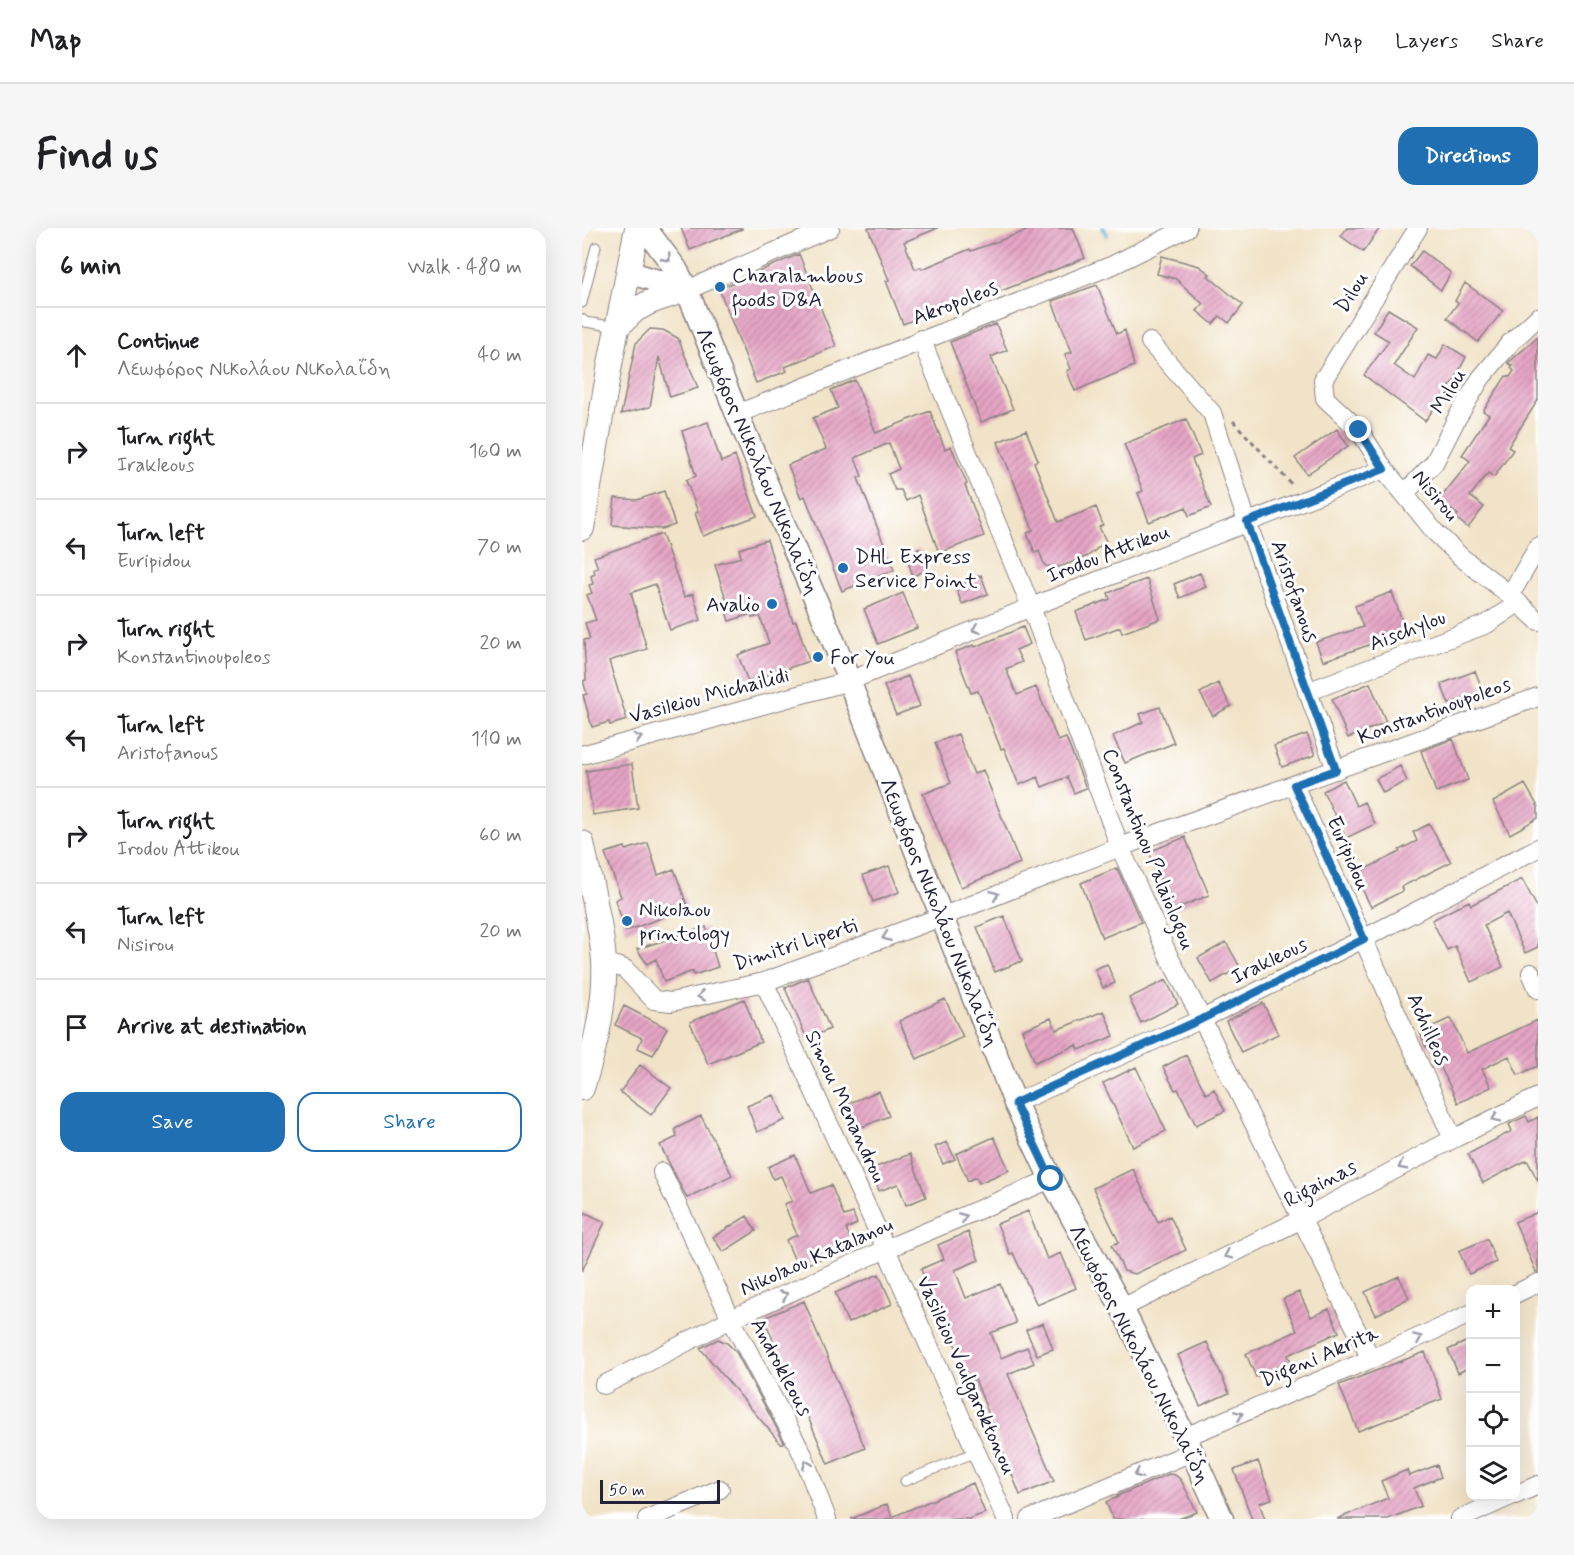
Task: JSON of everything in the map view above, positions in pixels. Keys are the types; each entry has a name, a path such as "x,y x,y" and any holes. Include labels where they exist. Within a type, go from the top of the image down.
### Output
{"main road":[{"path":"582,528 617,327 637,228"},
{"path":"617,327 635,310 650,302 686,290"},
{"path":"582,843 599,924 604,962 602,1010 597,1039 582,1088"}],"street":[{"name":"Λεωφόρος Νικολάου Νικολαΐδη","path":"645,228 676,269 686,290 849,681 1015,1103 1051,1179 1122,1308 1189,1445 1222,1519"},
{"path":"628,272 686,290 830,228"},
{"name":"Akropoleos","path":"736,414 1113,265 1187,228"},
{"name":"Dilou","path":"1323,380 1418,228"},
{"name":"Milou","path":"1405,493 1434,463 1481,378 1511,342 1538,317"},
{"name":"Constantinou Palaiologou","path":"921,339 1031,607 1120,847 1169,957 1371,1359"},
{"name":"Aristofanous","path":"1150,342 1212,413 1247,522 1336,770"},
{"name":"Nisirou","path":"1323,380 1325,398 1359,430 1384,469 1435,532 1462,558 1538,621"},
{"name":"Irodou Attikou","path":"849,681 1384,469"},
{"path":"1514,599 1538,547"},
{"name":"Aischylou","path":"1307,692 1487,624 1514,599"},
{"name":"Vasileiou Michailidi","path":"582,755 849,681"},
{"name":"Konstantinoupoleos","path":"941,916 1120,847 1538,697"},
{"name":"Euripidou","path":"1294,785 1364,939"},
{"name":"Irakleous","path":"1015,1103 1202,1019 1364,939 1538,848"},
{"name":"Dimitri Liperti","path":"604,962 625,969 654,1000 671,1002 764,982 941,916"},
{"name":"Achilleos","path":"1364,939 1454,1139"},
{"name":"Simou Menandrou","path":"764,982 886,1249"},
{"name":"Rigainas","path":"1122,1308 1302,1219 1538,1097"},
{"name":"Androkleous","path":"662,1172 731,1319 803,1455 827,1519"},
{"name":"Nikolaou Katalanou","path":"604,1385 731,1319 886,1249 1051,1179"},
{"name":"Vasileiou Voulgaroktonou","path":"886,1249 1006,1519"},
{"path":"1520,1292 1538,1283"},
{"name":"Digeni Akrita","path":"1030,1519 1466,1316"},
{"path":"1520,1493 1538,1485"},
{"path":"647,1519 720,1489"},
{"path":"1460,1519 1502,1501"}],"lane":[{"path":"582,303 596,247"},
{"path":"582,319 585,322 617,327"},
{"path":"905,1481 976,1452"}],"path":[{"path":"1212,413 1225,412 1305,500"}],"building":[{"path":"681,228 742,228 742,229 690,250"},
{"path":"868,228 938,228 904,242 915,269 921,267 922,269 970,249 971,251 1034,228 1073,228 1085,258 1001,291 999,287 903,324 886,281 889,280"},
{"path":"1347,228 1380,228 1363,252 1341,236"},
{"path":"1422,251 1451,273 1441,290 1410,266"},
{"path":"799,254 836,346 785,367 787,371 756,383 719,289"},
{"path":"1162,256 1199,266 1243,305 1229,323 1220,316 1213,324 1197,311 1203,304 1176,279 1157,274"},
{"path":"1465,283 1503,311 1478,342 1447,318 1458,303 1455,301"},
{"path":"1097,285 1117,334 1125,330 1134,366 1075,391 1067,371 1071,369 1065,354 1072,352 1052,301"},
{"path":"1388,309 1418,327 1394,365 1415,380 1428,355 1437,359 1445,344 1466,357 1454,381 1425,421 1364,375 1389,341 1374,332"},
{"path":"996,324 1007,350 991,357 1013,409 981,422 950,342"},
{"path":"650,329 663,330 678,338 698,388 670,397 659,357 650,407 621,414 636,343"},
{"path":"1538,337 1538,400 1508,447 1513,450 1494,477 1488,473 1470,496 1484,507 1468,528 1456,518 1458,515 1439,500 1470,461 1462,455 1489,415 1483,411 1506,376 1510,377 1514,371 1511,368 1513,366 1508,363"},
{"path":"855,380 876,433 930,411 945,449 951,446 967,484 965,485 984,536 939,553 918,495 906,501 901,490 895,490 888,474 899,469 889,443 855,458 862,476 858,478 894,570 842,591 805,496 801,498 788,465 826,449 813,418 838,408 831,390"},
{"path":"1186,419 1201,455 1192,459 1211,507 1189,516 1186,507 1149,522 1138,493 1143,491 1124,444"},
{"path":"708,422 721,462 735,456 757,516 703,536 695,513 698,512 686,480 696,476 682,431"},
{"path":"1337,429 1348,446 1307,474 1295,458"},
{"path":"1026,430 1038,460 1034,462 1058,522 1096,507 1103,525 1099,527 1106,541 1088,556 1060,567 1045,566 1039,551 1035,553 1027,533 1033,530 998,442"},
{"path":"664,491 675,525 662,529 612,525 615,498 637,500"},
{"path":"662,534 684,597 693,594 701,620 670,630 655,584 631,593 647,649 609,661 627,720 592,727 583,695 587,694 583,681 586,680 584,640 590,639 585,623 596,620 587,595 592,593 589,585 593,584 591,576 595,574 594,569 598,568 594,557"},
{"path":"767,540 793,622 796,621 809,661 748,682 738,655 769,643 760,616 752,618 751,614 729,621 724,604 727,602 715,565 741,557 739,549"},
{"path":"919,549 927,570 913,576 905,554"},
{"path":"1200,573 1206,587 1180,598 1174,584"},
{"path":"981,575 988,594 962,604 955,586"},
{"path":"1147,579 1160,619 1122,633 1120,627 1086,640 1076,612 1110,599 1108,593"},
{"path":"1392,592 1406,632 1323,661 1316,642 1363,627 1355,606"},
{"path":"903,593 917,628 878,644 864,609"},
{"path":"1023,627 1030,644 1016,650 1022,662 1006,669 1017,695 1036,687 1058,741 1066,738 1086,788 1074,793 1067,777 1042,787 1038,777 1019,785 1004,748 1001,749 978,691 971,693 955,652 974,645 975,647"},
{"path":"1475,671 1483,691 1449,704 1441,684"},
{"path":"908,676 920,706 896,715 884,686"},
{"path":"1218,683 1231,706 1213,716 1200,693"},
{"path":"1370,683 1386,722 1348,738 1332,699"},
{"path":"1160,707 1174,743 1125,763 1113,736 1143,722 1140,714"},
{"path":"958,734 974,774 983,770 1020,863 961,887 923,794 951,783 935,743"},
{"path":"1307,734 1315,755 1282,767 1274,746"},
{"path":"1453,739 1468,780 1436,792 1421,751"},
{"path":"632,764 638,808 593,815 586,771"},
{"path":"1400,766 1407,781 1383,793 1376,779"},
{"path":"1344,780 1356,806 1364,802 1375,824 1346,838 1323,791"},
{"path":"1525,784 1538,807 1538,818 1510,834 1493,802"},
{"path":"1429,824 1451,862 1401,887 1403,891 1371,907 1355,874 1417,841 1413,832"},
{"path":"1185,837 1209,895 1173,910 1149,852"},
{"path":"648,843 658,875 674,869 688,908 626,931 615,900 621,897 605,853 625,847 626,850"},
{"path":"889,866 899,892 873,902 863,875"},
{"path":"1117,868 1141,922 1102,938 1081,883"},
{"path":"1522,879 1538,909 1538,947 1525,953 1507,913 1484,925 1503,967 1471,982 1455,946 1447,950 1432,920 1469,901 1471,905"},
{"path":"1004,916 1022,961 995,972 977,927"},
{"path":"706,927 718,967 694,975 693,971 664,982 656,959 647,964 637,949"},
{"path":"1226,942 1240,967 1212,983 1198,958"},
{"path":"1107,964 1115,983 1103,988 1095,969"},
{"path":"808,978 830,1029 807,1039 785,988"},
{"path":"1166,980 1178,1004 1141,1023 1129,998"},
{"path":"744,999 761,1042 708,1064 690,1022"},
{"path":"945,999 963,1037 917,1059 899,1021"},
{"path":"1263,1003 1278,1034 1241,1052 1226,1021"},
{"path":"624,1006 667,1028 653,1055 638,1048 642,1038 615,1025"},
{"path":"1104,1011 1114,1036 1079,1050 1077,1045 1035,1062 1022,1030 1051,1018 1056,1030"},
{"path":"1451,1018 1467,1053 1538,1020 1538,1066 1518,1075 1509,1056 1482,1069 1491,1087 1458,1103 1430,1045 1426,1047 1420,1032"},
{"path":"1186,1055 1206,1094 1214,1089 1225,1111 1196,1125 1178,1089 1175,1090 1163,1067"},
{"path":"640,1065 671,1088 651,1115 620,1092"},
{"path":"1136,1067 1166,1131 1133,1147 1103,1083"},
{"path":"879,1091 889,1116 852,1131 842,1106"},
{"path":"774,1095 785,1120 757,1132 747,1106"},
{"path":"701,1116 732,1175 687,1198 660,1145 677,1137 675,1129"},
{"path":"1526,1116 1529,1122 1538,1117 1538,1181 1527,1160 1483,1183 1468,1154 1512,1131 1509,1124"},
{"path":"994,1137 1009,1170 979,1183 976,1177 968,1181 956,1154"},
{"path":"947,1142 955,1159 943,1164 935,1147"},
{"path":"910,1154 926,1197 906,1205 898,1184 879,1191 871,1169"},
{"path":"795,1155 811,1193 831,1185 844,1216 853,1213 857,1224 846,1229 853,1245 798,1268 786,1240 797,1235 784,1204 792,1201 781,1176 773,1179 768,1167"},
{"path":"1133,1169 1158,1222 1170,1216 1186,1250 1135,1274 1124,1271 1112,1245 1119,1242 1093,1188"},
{"path":"582,1211 605,1222 582,1271"},
{"path":"1028,1211 1047,1259 1061,1253 1076,1288 1037,1305 997,1224"},
{"path":"1538,1212 1538,1272 1536,1272 1515,1222"},
{"path":"747,1216 756,1231 723,1252 713,1237"},
{"path":"968,1232 979,1260 955,1270 966,1298 1000,1284 1016,1323 991,1333 1001,1358 1027,1347 1034,1363 1008,1374 1054,1481 1020,1495 975,1379 970,1381 954,1342 950,1344 921,1269 944,1259 938,1245"},
{"path":"1487,1239 1496,1262 1469,1274 1459,1251"},
{"path":"879,1274 892,1304 848,1323 835,1293"},
{"path":"1399,1276 1409,1298 1376,1315 1365,1292"},
{"path":"1299,1292 1311,1317 1329,1309 1339,1332 1288,1355 1291,1361 1256,1377 1246,1354 1297,1331 1283,1299"},
{"path":"804,1301 865,1448 828,1464 805,1410 802,1411 764,1318"},
{"path":"1043,1323 1053,1349 1037,1355 1026,1330"},
{"path":"718,1339 727,1343 736,1352 784,1442 781,1444 700,1348"},
{"path":"1207,1342 1229,1393 1200,1406 1178,1355"},
{"path":"1466,1342 1466,1369 1458,1373 1448,1350"},
{"path":"1425,1352 1442,1399 1358,1431 1339,1385"},
{"path":"1258,1461 1272,1499 1259,1503 1265,1519 1252,1519 1234,1470"},
{"path":"1437,1465 1441,1477 1414,1488 1421,1506 1388,1519 1337,1519 1388,1498 1381,1481 1407,1470 1409,1476"},
{"path":"1169,1474 1181,1480 1197,1512 1178,1519 1113,1519 1106,1502"},
{"path":"973,1483 985,1513 969,1519 851,1519 887,1504 892,1517"}],"waterway":[{"path":"1103,228 1107,235"}],"place":[{"name":"Charalambous foods D&A","path":"720,287"},
{"name":"DHL Express Service Point","path":"843,568"},
{"name":"Avalio","path":"772,604"},
{"name":"For You","path":"818,657"},
{"name":"Nikolaou printology","path":"627,921"}],"route":[{"path":"1051,1179 1015,1103 1202,1019 1364,939 1294,785 1336,770 1247,522 1384,469 1359,430"}]}
